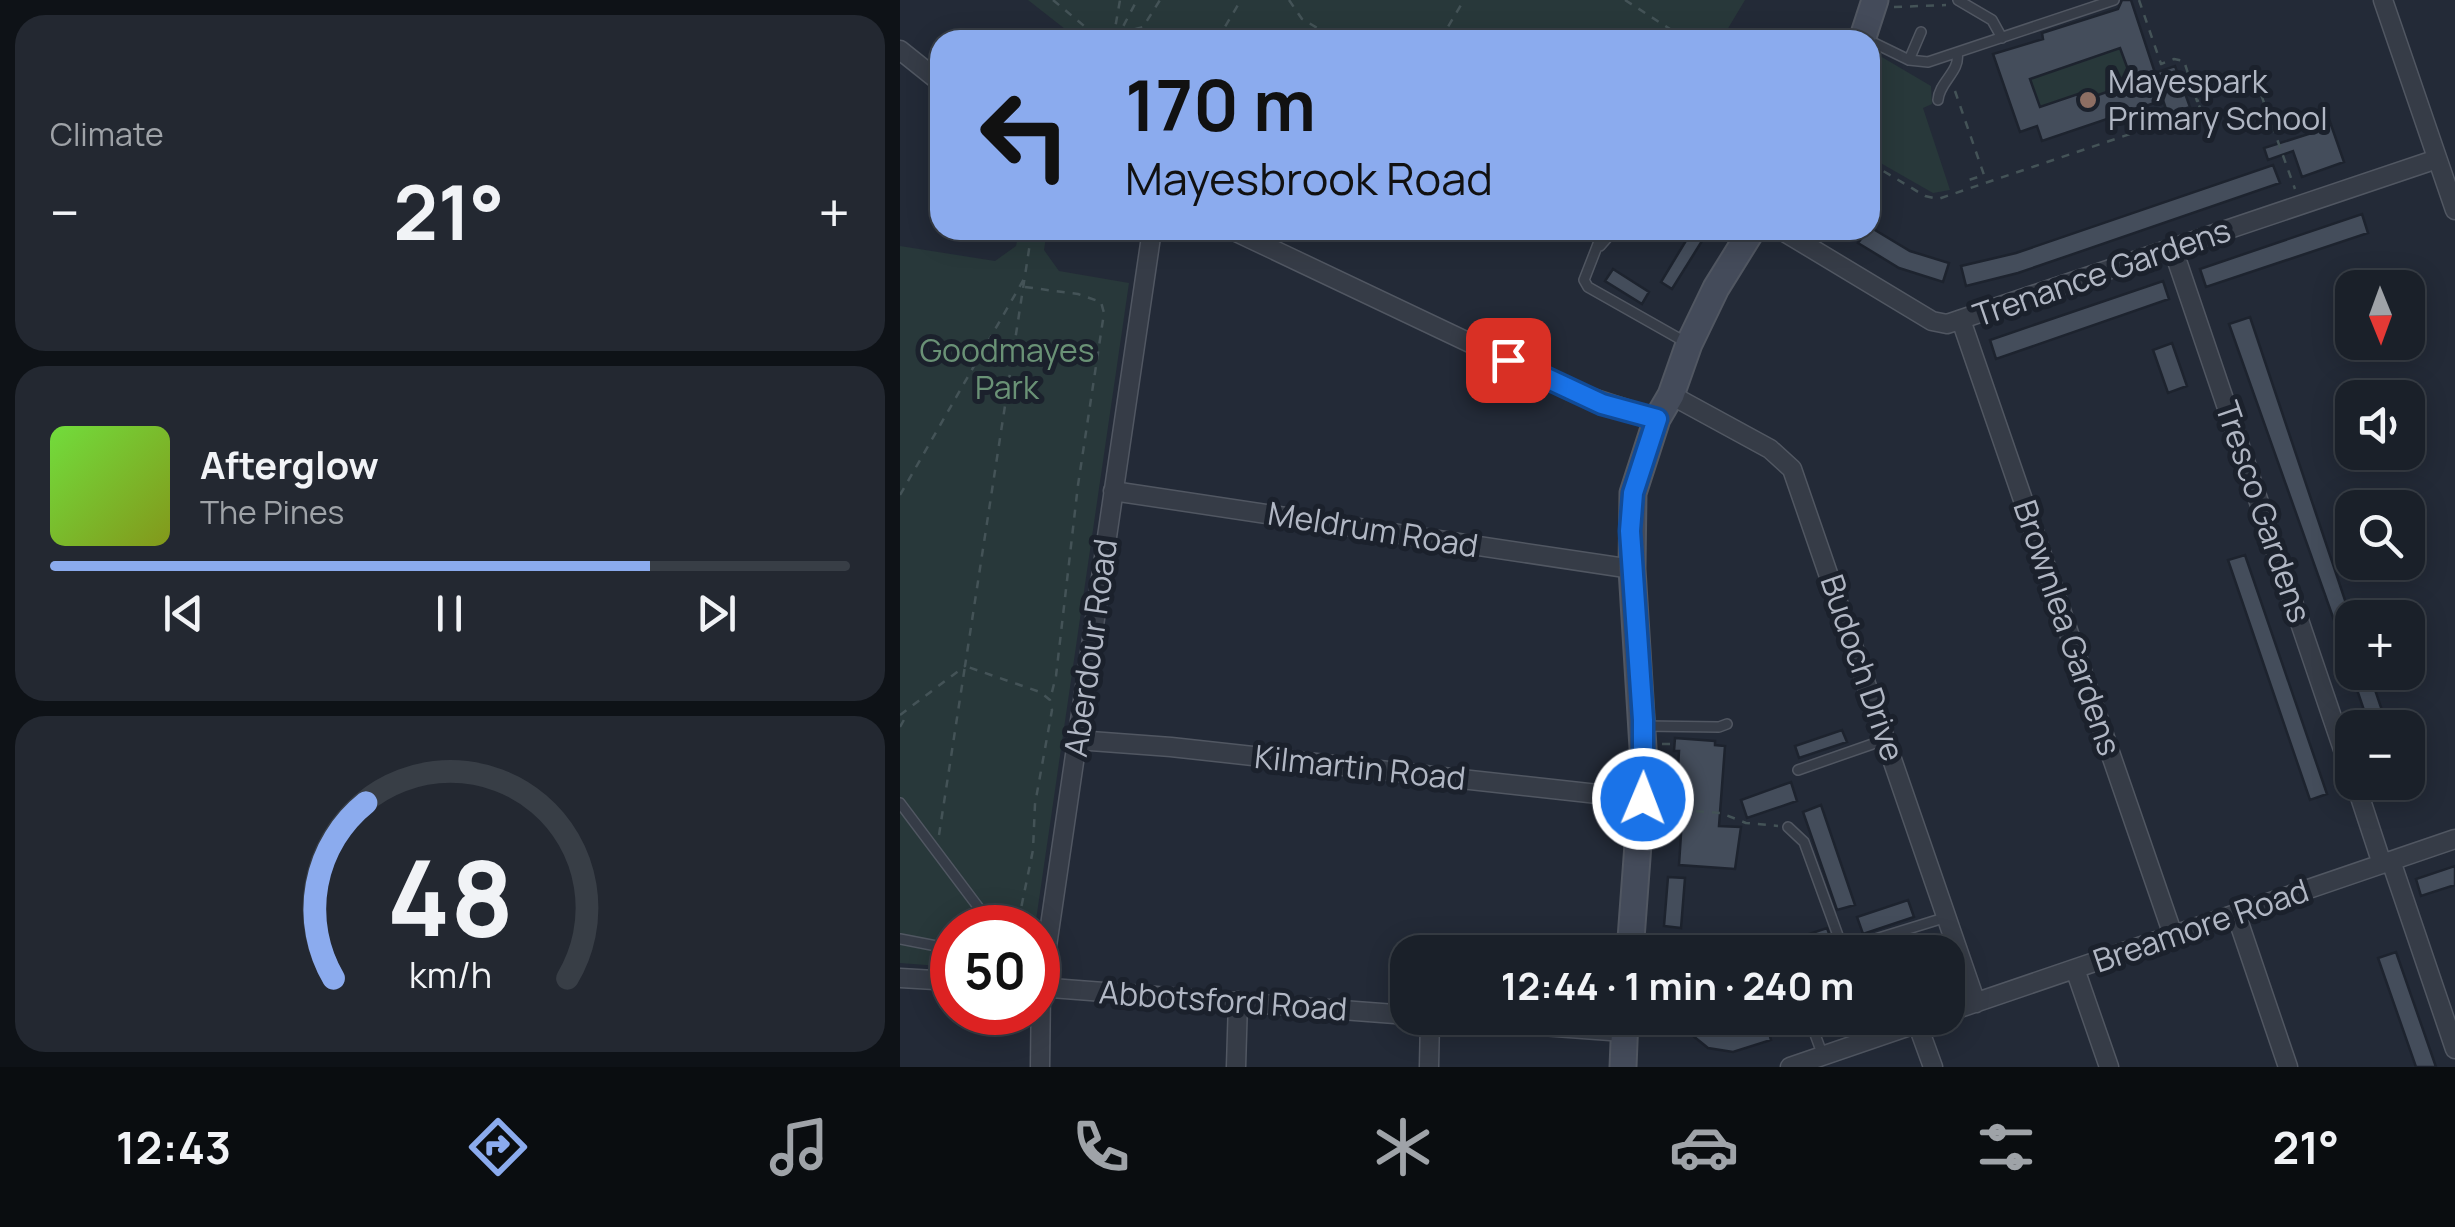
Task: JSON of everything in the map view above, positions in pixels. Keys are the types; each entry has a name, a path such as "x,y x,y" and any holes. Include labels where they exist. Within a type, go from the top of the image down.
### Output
{"main road":[{"path":"1871,30 1882,5"},
{"path":"1631,935 1652,735 1632,569 1633,493 1657,419 1671,395 1690,344 1716,288 1746,240"},
{"path":"1623,1067 1624,1035"}],"street":[{"path":"2383,0 2455,210"},
{"path":"900,50 930,74"},
{"name":"Trenance Gardens","path":"1798,240 1932,321 1948,324 2438,159"},
{"name":"Aberdour Road","path":"1051,905 1151,240"},
{"path":"1253,240 1571,391 1657,419"},
{"name":"Tresco Gardens","path":"2174,249 2335,723"},
{"name":"Brownlea Gardens","path":"1961,320 2173,936"},
{"name":"Budoch Drive","path":"1671,395 1770,448 1792,470 1976,1003"},
{"name":"Meldrum Road","path":"1114,491 1632,569"},
{"name":"Kilmartin Road","path":"1077,740 1171,747 1643,803"},
{"name":"Tresco Gardens","path":"2362,800 2455,1049"},
{"name":"Breamore Road","path":"1965,1007 2455,839"},
{"path":"2236,914 2288,1067"},
{"path":"2075,968 2108,1067"},
{"path":"900,978 930,980"},
{"name":"Abbotsford Road","path":"1060,987 1390,1014"},
{"path":"1236,1067 1238,1001"},
{"name":"Aberdour Road","path":"1040,1035 1040,1067"},
{"path":"1429,1067 1430,1035"},
{"path":"1790,1067 1883,1035"},
{"path":"1928,1035 1933,1067"}],"lane":[{"path":"1880,47 1909,60 1928,62 1972,43 2002,38 2114,0"},
{"path":"1955,3 1992,20 2002,38"},
{"path":"1909,60 1921,32"},
{"path":"1938,100 1938,93 1956,66 1956,53"},
{"path":"1600,240 1600,246"},
{"path":"1605,240 1584,280 1588,287 1690,344"},
{"path":"1652,735 1727,724"},
{"path":"1798,770 1887,739"},
{"path":"900,803 977,905"},
{"path":"1788,827 1804,842 1837,935"},
{"path":"1892,935 1947,917"},
{"path":"900,939 930,945"},
{"path":"1815,1035 1822,1056"},
{"path":"1867,1035 1869,1040"}],"path":[{"path":"1053,0 1089,30"},
{"path":"1116,30 1120,0"},
{"path":"1121,30 1137,0"},
{"path":"1132,30 1144,27 1160,0"},
{"path":"1223,30 1241,0"},
{"path":"1290,0 1302,19 1321,30"},
{"path":"1446,30 1464,0"},
{"path":"1625,0 1672,30"},
{"path":"1880,169 1925,196 1938,199 2201,110 2184,60 2161,64 2139,0"},
{"path":"1882,5 1955,3"},
{"path":"1952,83 1984,175 1966,181"},
{"path":"2197,100 2250,83 2258,86 2301,205"},
{"path":"933,845 938,840 1031,240"},
{"path":"900,494 1025,277"},
{"path":"1022,905 1104,312 1101,302 1078,294 1023,287"},
{"path":"965,666 1040,692 1050,700"},
{"path":"900,727 905,718 901,714 965,666"},
{"path":"1652,735 1672,744"},
{"path":"1643,803 1720,813 1746,824 1788,827"}],"green space":[{"path":"1028,0 1745,0 1727,30 1066,30"},
{"path":"2120,48 2133,83 2042,115 2030,79"},
{"path":"1880,56 1931,86 1932,104 1923,108 1950,190 1933,193 1880,163"},
{"name":"Goodmayes Park","path":"1017,240 1046,240 1044,250 1059,271 1129,283 1038,905 930,905 930,965 900,963 900,246 995,261 1016,246"}],"building":[{"path":"2122,0 2131,0 2155,73 2175,66 2190,107 2168,115 2163,100 2042,141 2037,126 2020,132 1993,54 2043,39 2042,33 2118,9","holes":["2120,48 2133,83 2081,101 2078,94 2040,107 2030,79"]},
{"path":"2329,119 2344,162 2302,177 2293,151 2268,160 2264,148 2312,133 2310,125"},
{"path":"2273,165 2280,183 2018,273 1966,286 1961,266 2016,253"},
{"path":"2362,214 2368,233 2206,287 2200,269"},
{"path":"1880,233 1910,251 1949,263 1943,282 1899,268 1858,243 1880,240"},
{"path":"1686,240 1702,241 1672,289 1661,282"},
{"path":"1613,269 1649,292 1642,304 1605,281"},
{"path":"2163,281 2169,299 1996,359 1990,340"},
{"path":"2250,317 2335,580 2345,600 2335,600 2335,623 2229,324"},
{"path":"2172,343 2187,386 2168,393 2153,350"},
{"path":"2245,555 2327,794 2310,800 2228,560"},
{"path":"2357,690 2375,690 2382,710 2364,710"},
{"path":"1842,730 1847,742 1799,758 1795,746"},
{"path":"1675,738 1715,741 1715,745 1725,746 1719,826 1741,827 1735,869 1679,865 1683,803 1676,802 1679,751 1674,751"},
{"path":"1791,782 1797,801 1747,818 1741,800"},
{"path":"1821,805 1855,905 1837,910 1803,812"},
{"path":"2455,866 2455,885 2421,896 2416,879"},
{"path":"1668,877 1685,878 1681,928 1664,926"},
{"path":"1908,900 1914,917 1863,934 1857,917"},
{"path":"1827,928 1830,935 1806,935"},
{"path":"2396,952 2436,1067 2416,1067 2378,958"},
{"path":"1692,1035 1769,1035 1771,1040 1733,1052 1708,1048"}],"place":[{"name":"Mayespark Primary School","path":"2088,100"}],"route":[{"path":"1508,360 1602,404 1657,419 1633,493 1630,531 1643,720 1643,799"}]}
